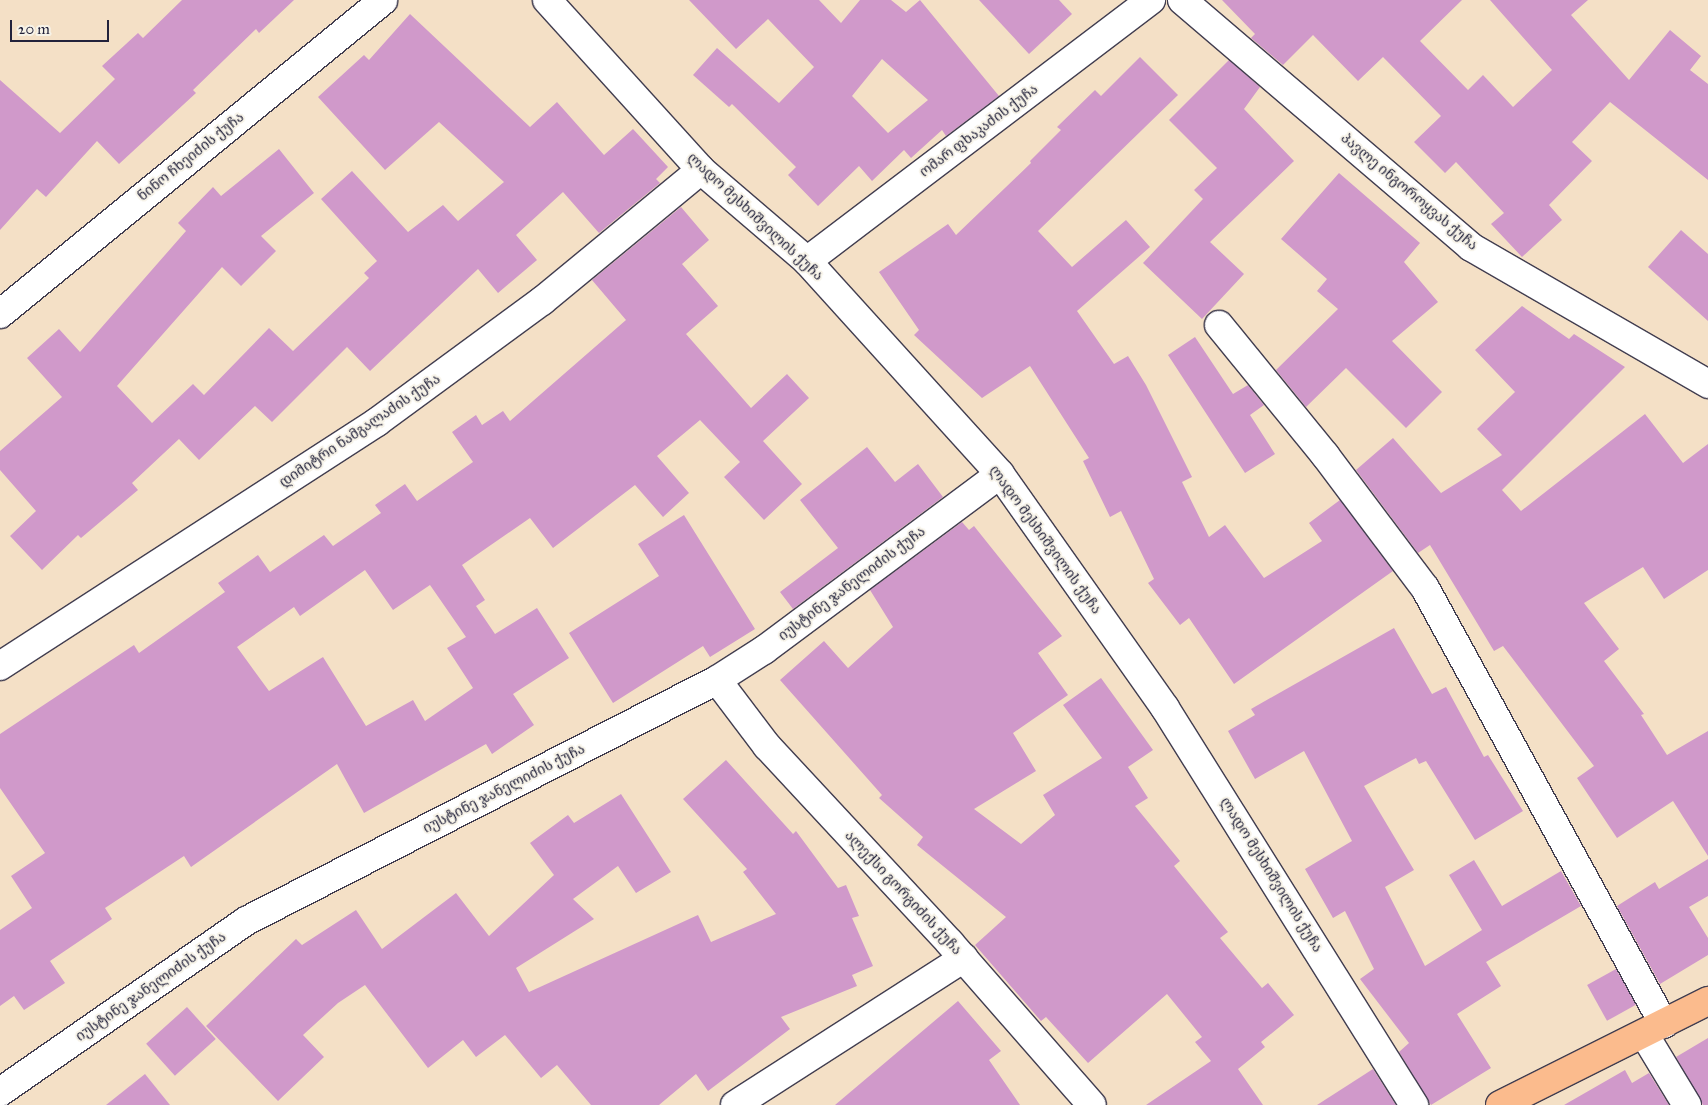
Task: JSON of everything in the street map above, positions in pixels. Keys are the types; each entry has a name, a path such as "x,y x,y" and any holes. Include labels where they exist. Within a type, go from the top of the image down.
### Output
{"main road":[{"path":"1500,1105 1708,1001"}],"street":[{"name":"ნინო ჩხეიძის ქუჩა","path":"0,314 383,0"},
{"name":"ლადო მესხიშვილის ქუჩა","path":"547,0 701,170 807,261 1000,474 1165,708 1414,1105"},
{"name":"ომარ ფხაკაძის ქუჩა","path":"807,261 1151,0"},
{"name":"პავლე ინგოროყვას ქუჩა","path":"1182,0 1471,247 1708,384"},
{"name":"დიმიტრი ნამგალაძის ქუჩა","path":"0,666 377,422 542,301 701,170"},
{"path":"1219,325 1326,455 1425,588 1654,1029 1687,1105"},
{"name":"იუსტინე ჯანელიძის ქუჩა","path":"0,1092 246,921 717,680 764,650 1000,474"},
{"name":"ალექსი გორგიძის ქუჩა","path":"717,680 767,746 964,958 1092,1105"},
{"path":"735,1105 964,958"}],"building":[{"path":"182,0 294,0 259,33 256,29 193,90 196,93 119,164 97,141 46,197 37,189 0,230 0,80 60,133 115,79 102,66 138,33 143,38"},
{"path":"689,0 819,0 841,23 860,0 891,0 906,12 920,0 999,96 946,136 942,130 911,158 904,150 872,181 859,166 818,206 788,175 796,167 732,104 729,107 693,75 717,48 779,103 814,67 768,19 736,49","holes":["882,59 928,100 888,133 852,96"]},
{"path":"979,0 1059,0 1072,14 1029,54"},
{"path":"1222,0 1462,0 1420,41 1468,90 1483,75 1513,107 1552,70 1490,0 1588,0 1571,15 1629,80 1670,30 1701,56 1690,70 1708,84 1708,180 1610,102 1572,142 1592,161 1549,205 1562,220 1522,257 1491,224 1504,213 1456,162 1445,173 1414,142 1441,116 1383,57 1358,81 1313,35 1283,65 1251,38 1255,34"},
{"path":"410,14 530,127 557,102 604,155 633,129 668,167 656,179 660,183 599,233 563,192 516,235 537,260 498,293 478,269 370,371 347,347 272,422 255,406 199,460 179,439 132,483 138,490 81,538 78,535 42,570 10,536 36,511 0,470 0,451 62,397 27,358 59,329 80,352 186,231 178,223 213,187 221,196 279,149 314,193 261,236 276,251 241,286 222,267 117,386 152,423 193,384 204,395 269,328 293,351 369,278 364,273 377,261 321,199 352,171 408,232 443,205 458,221 504,182 439,122 385,170 318,97 364,55 369,60"},
{"path":"1140,57 1178,95 1038,231 1072,267 1126,220 1150,247 1077,311 1114,364 1128,356 1146,385 1192,477 1182,482 1209,537 1225,525 1264,578 1322,541 1309,523 1340,500 1393,571 1234,684 1189,618 1180,625 1148,583 1154,579 1121,511 1110,517 1083,461 1089,458 1030,366 982,398 914,335 919,330 879,272 948,224 956,235 1031,163 1030,161 1061,130 1057,127 1095,90 1101,96"},
{"path":"1229,60 1260,87 1244,109 1294,161 1210,242 1244,274 1202,319 1143,263 1203,199 1194,190 1217,168 1169,120"},
{"path":"1339,173 1420,243 1404,262 1438,302 1392,341 1442,392 1406,428 1346,368 1306,407 1276,370 1338,309 1317,291 1327,279 1281,239"},
{"path":"681,207 709,240 682,264 718,306 686,334 751,408 787,374 809,398 763,441 802,484 764,520 724,477 740,462 700,420 657,456 689,493 663,517 635,485 553,548 530,518 462,565 485,600 476,606 495,634 537,608 569,658 513,694 534,725 492,754 486,744 364,813 337,764 191,867 184,856 105,908 112,919 50,961 65,983 24,1010 14,996 0,1006 0,930 32,908 11,876 45,853 0,788 0,734 134,645 139,653 225,592 218,583 258,555 270,572 324,535 333,546 381,513 375,505 405,484 417,501 473,462 452,432 476,415 482,425 503,411 510,421 626,320 592,280","holes":["365,570 393,610 430,585 466,637 447,648 473,688 425,721 413,700 366,726 323,657 269,691 237,647 294,607 300,616"]},
{"path":"1681,230 1708,254 1708,321 1648,267"},
{"path":"1522,306 1569,339 1574,334 1625,367 1502,490 1521,511 1645,414 1683,463 1708,444 1708,570 1664,599 1643,567 1584,603 1619,649 1604,661 1644,714 1641,715 1667,755 1708,731 1708,856 1673,801 1617,838 1577,778 1594,766 1503,646 1494,651 1430,545 1418,553 1356,470 1393,438 1441,493 1502,455 1477,429 1515,392 1475,350"},
{"path":"1195,337 1233,394 1248,385 1264,405 1250,415 1275,454 1245,473 1168,355"},
{"path":"867,447 895,482 918,464 943,497 793,609 780,592 838,548 800,500"},
{"path":"684,515 755,629 710,657 703,646 613,703 569,633 659,576 638,544"},
{"path":"962,522 969,530 974,526 1062,636 1038,653 1068,695 1013,733 1036,771 974,809 1021,844 1055,815 1043,795 1102,758 1063,705 1101,678 1153,750 1128,767 1148,798 1135,806 1180,861 1174,866 1228,932 1220,938 1262,988 1268,983 1294,1015 1261,1042 1265,1047 1238,1069 1263,1105 1146,1105 1211,1061 1195,1042 1202,1037 1167,994 1088,1063 1046,1017 1041,1021 975,945 1006,917 917,845 923,837 879,798 882,795 780,680 824,641 848,668 893,627 870,590"},
{"path":"1394,628 1432,694 1446,687 1484,757 1488,755 1523,811 1475,840 1426,761 1419,764 1416,758 1364,786 1414,870 1385,887 1425,966 1482,930 1449,875 1474,860 1502,906 1561,871 1581,906 1486,962 1501,986 1457,1014 1491,1068 1431,1105 1399,1052 1409,1043 1360,979 1374,969 1345,911 1333,918 1305,869 1352,841 1304,751 1255,779 1228,731 1255,715 1251,709"},
{"path":"726,760 793,834 796,831 838,888 846,885 859,916 852,918 873,966 852,975 857,986 781,1017 790,1029 708,1091 696,1074 659,1105 591,1105 557,1065 541,1078 505,1035 476,1057 463,1040 428,1068 365,985 338,1003 303,1035 324,1057 278,1101 206,1026 296,939 302,945 356,910 382,949 456,893 489,936 554,875 530,843 568,815 574,823 621,794 671,872 636,893 618,866 573,899 594,919 516,968 529,992 698,915 711,942 776,914 743,872 747,869 683,799"},
{"path":"1708,859 1708,896 1689,907 1708,938 1708,955 1660,984 1617,906 1655,882 1659,889"},
{"path":"1616,969 1636,1005 1607,1021 1587,985"},
{"path":"958,1001 1001,1051 989,1060 1020,1105 835,1105"},
{"path":"187,1007 216,1039 175,1076 146,1044"},
{"path":"1708,1038 1708,1105 1703,1105 1676,1057"},
{"path":"1373,1069 1396,1105 1317,1105"},
{"path":"1625,1070 1632,1083 1649,1073 1669,1105 1564,1105"},
{"path":"145,1074 170,1105 106,1105"}]}
